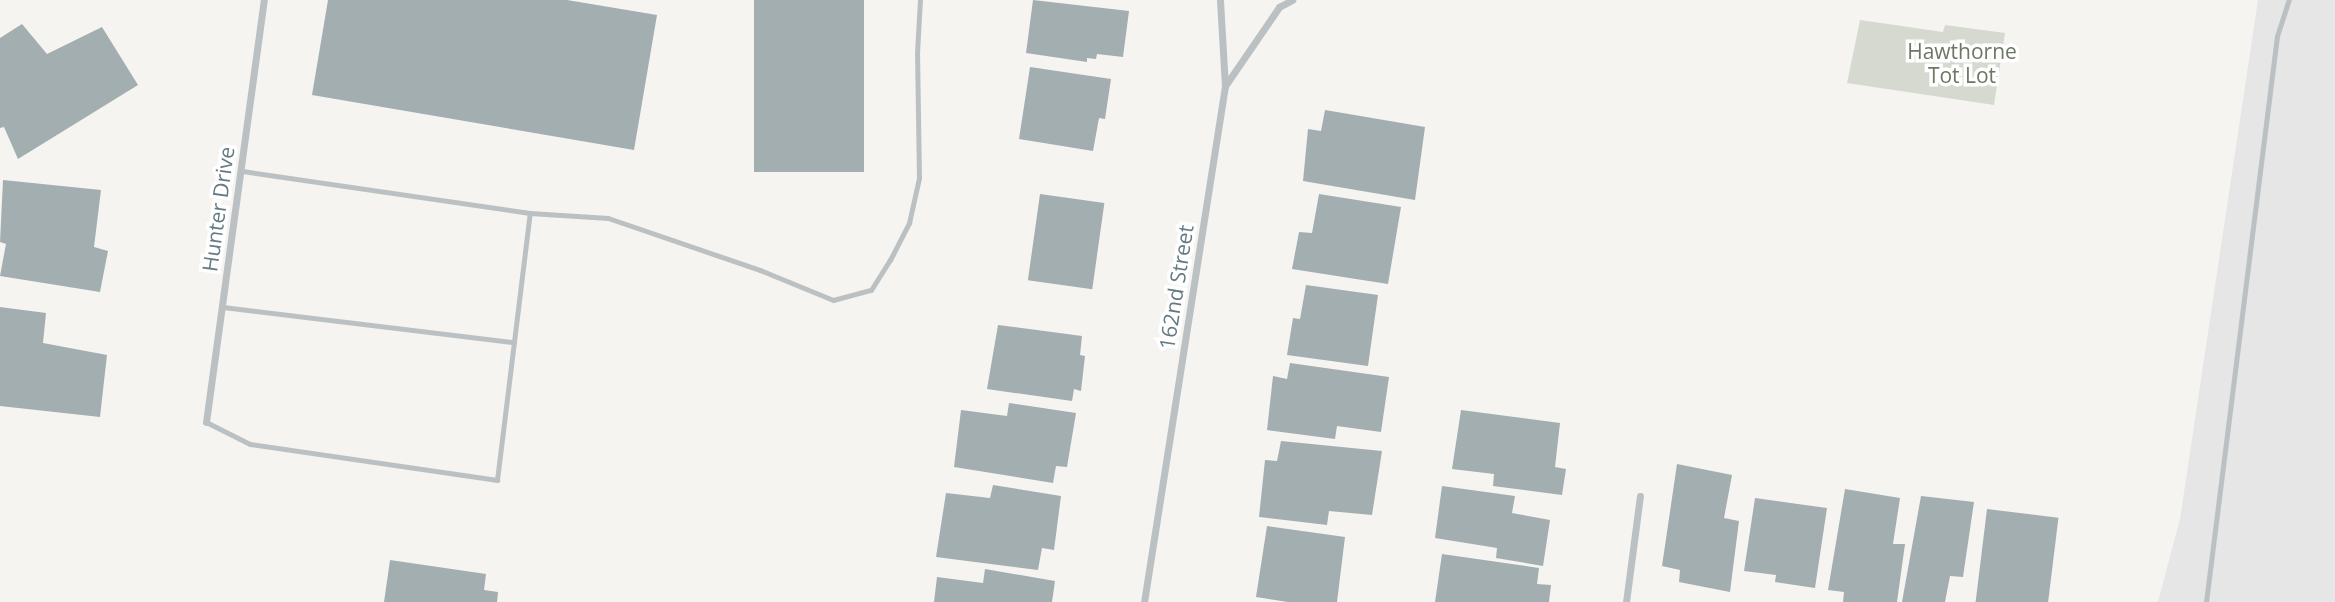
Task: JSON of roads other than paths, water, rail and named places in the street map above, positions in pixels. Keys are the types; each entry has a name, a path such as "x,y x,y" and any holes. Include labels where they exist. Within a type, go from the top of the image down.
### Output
{"street":[{"name":"Hunter Drive","path":"206,422 264,0"},
{"path":"1220,0 1225,86"},
{"name":"162nd Street","path":"1144,602 1225,86 1279,7 1292,0"},
{"path":"1626,602 1640,496"}],"lane":[{"path":"241,171 530,213 608,218 760,270 833,300 871,290 909,223 919,178 916,53 920,0"},
{"path":"2206,602 2277,36 2289,0"},
{"path":"206,422 250,444 497,480 530,213"},
{"path":"223,307 514,342"}],"park label":[{"name":"Hawthorne Tot Lot","path":"1962,63"}]}
